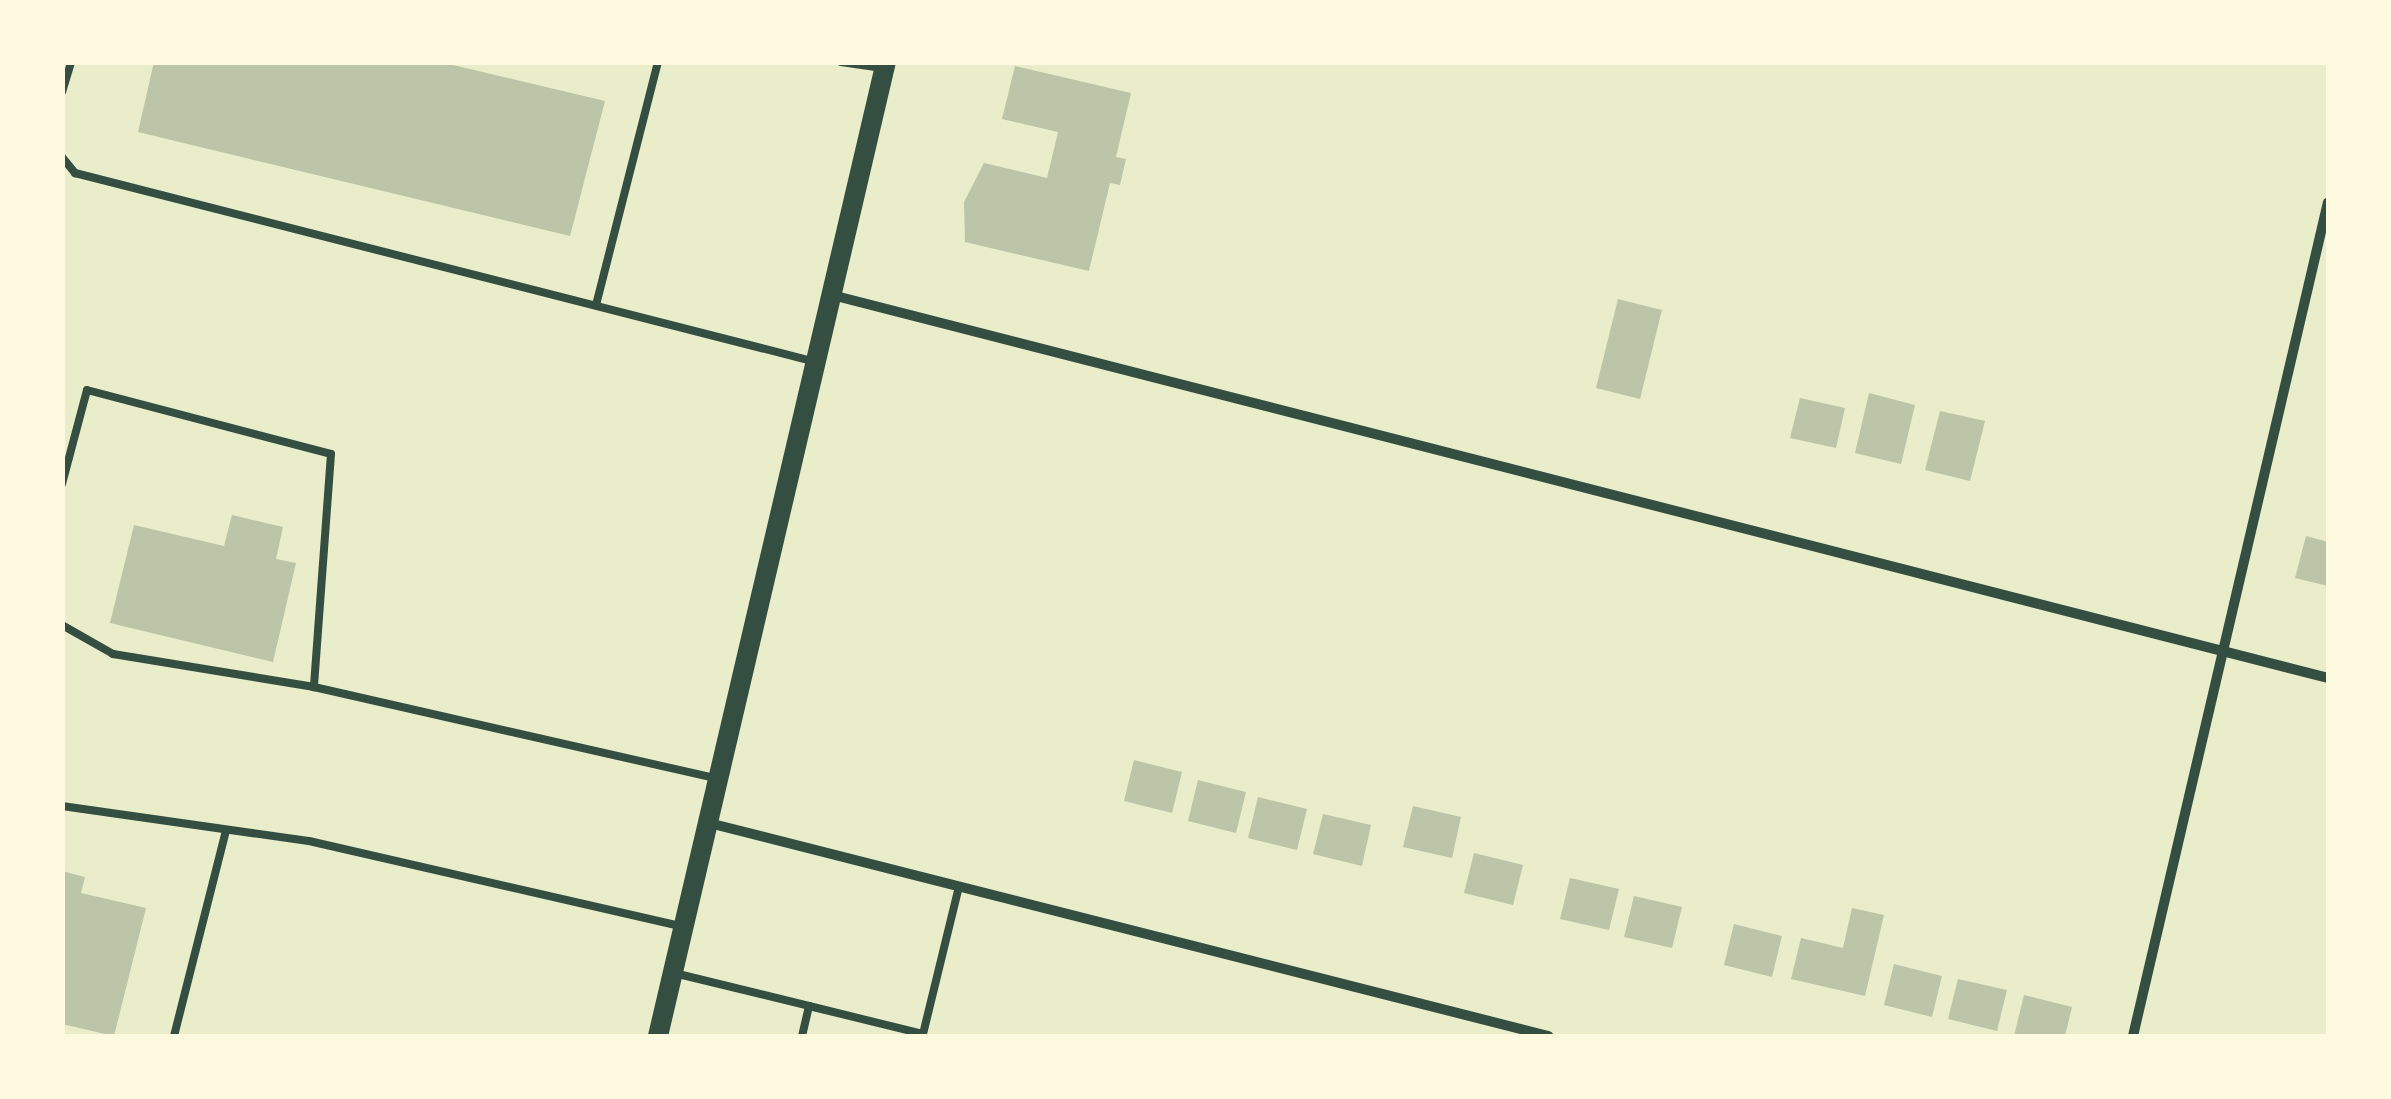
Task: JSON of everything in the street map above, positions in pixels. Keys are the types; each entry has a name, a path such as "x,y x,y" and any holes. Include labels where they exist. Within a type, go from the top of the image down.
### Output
{"main road":[{"path":"658,1036 886,66"}],"street":[{"path":"2133,1036 2328,202"},
{"path":"832,295 2328,678"},
{"path":"708,822 1548,1036"}],"lane":[{"path":"62,92 71,62"},
{"path":"596,305 658,62"},
{"path":"841,62 886,66"},
{"path":"62,156 74,173 816,362"},
{"path":"62,484 87,390 331,454 314,687"},
{"path":"62,625 113,654 314,687 718,779"},
{"path":"62,806 309,841 684,927"},
{"path":"174,1036 226,830"},
{"path":"672,973 923,1034 958,886"},
{"path":"802,1036 809,1006"}],"building":[{"path":"154,62 440,62 605,101 570,236 138,132"},
{"path":"1015,66 1131,93 1116,157 1126,159 1120,185 1110,183 1089,271 965,242 964,202 984,163 1047,178 1058,132 1002,119"},
{"path":"1618,299 1662,310 1640,399 1596,388"},
{"path":"1869,393 1915,405 1901,464 1855,453"},
{"path":"1800,398 1845,408 1836,448 1790,438"},
{"path":"1940,411 1985,421 1970,481 1925,470"},
{"path":"232,515 283,527 276,559 296,563 273,662 110,623 134,525 224,546"},
{"path":"2306,536 2328,542 2328,586 2295,578"},
{"path":"1134,760 1182,772 1172,813 1124,801"},
{"path":"1198,780 1246,792 1236,833 1188,821"},
{"path":"1258,797 1307,809 1297,850 1248,838"},
{"path":"1413,806 1461,817 1452,858 1403,847"},
{"path":"1323,814 1371,825 1362,866 1313,854"},
{"path":"1474,853 1523,865 1513,905 1464,893"},
{"path":"62,871 85,877 81,893 146,908 114,1036 62,1024"},
{"path":"1570,878 1619,889 1609,930 1560,919"},
{"path":"1634,896 1682,907 1672,948 1624,937"},
{"path":"1852,908 1884,915 1865,996 1791,979 1801,938 1843,948"},
{"path":"1734,924 1782,936 1772,977 1724,965"},
{"path":"1894,964 1942,976 1932,1017 1884,1005"},
{"path":"1958,979 2007,990 1997,1031 1948,1019"},
{"path":"2024,995 2072,1007 2065,1036 2014,1036"}]}
